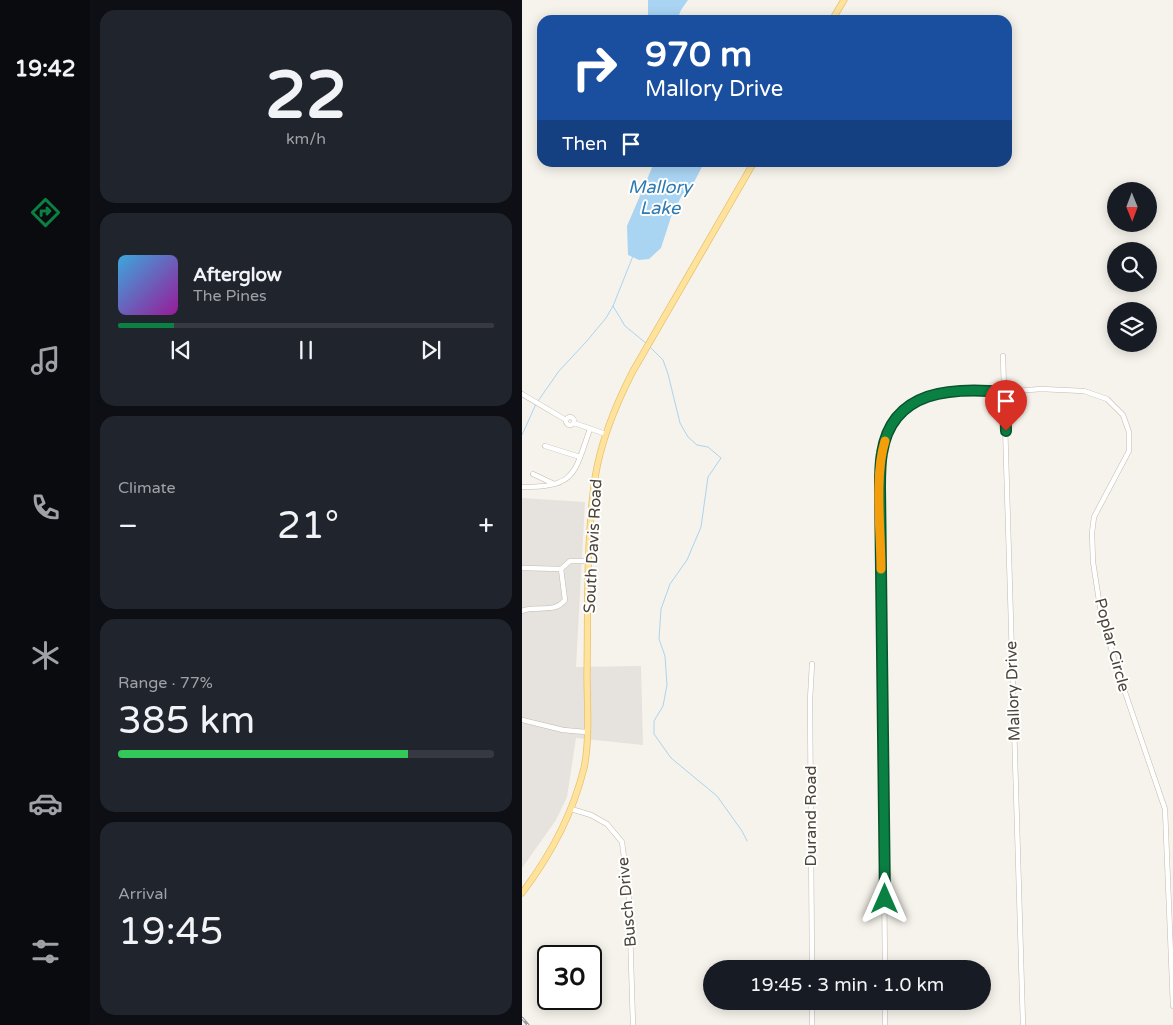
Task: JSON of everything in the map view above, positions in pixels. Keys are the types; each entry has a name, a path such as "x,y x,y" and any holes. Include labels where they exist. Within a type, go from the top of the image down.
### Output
{"main road":[{"path":"835,15 844,0"},
{"name":"South Davis Road","path":"522,893 556,840 571,809 584,766 588,713 590,561 595,477 606,434 633,371 751,167"}],"street":[{"name":"Mallory Drive","path":"1003,356 1023,1025"},
{"name":"Poplar Circle","path":"885,960 880,487 882,452 896,416 908,404 941,391 1005,392 1041,389 1084,391 1096,394 1116,406 1128,426 1130,445 1127,457 1094,517 1092,533 1093,562 1100,607 1115,664 1165,809 1172,1006"},
{"path":"522,394 566,420 569,425 574,423 606,434"},
{"path":"522,488 554,484 564,481 571,476 590,429"},
{"path":"544,446 580,457"},
{"path":"533,474 554,484"},
{"path":"522,568 562,569 570,561 590,561"},
{"path":"522,611 531,607 551,609 561,606 565,600 562,569"},
{"name":"Durand Road","path":"812,664 810,700 812,960"},
{"path":"522,720 563,730 586,732"},
{"name":"Busch Drive","path":"571,809 592,815 607,824 622,842 629,897 633,1025"},
{"path":"812,1010 812,1025"},
{"path":"885,1010 885,1025"}],"shaded area":[{"path":"522,498 585,502 576,667 641,666 643,745 576,738 567,797 556,820 522,868"}],"water":[{"path":"648,0 688,0 679,15 648,15"},
{"name":"Mallory Lake","path":"652,167 702,167 692,186 682,195 671,217 661,248 649,259 639,260 628,255 627,226"}],"waterway":[{"path":"538,401 559,371 606,318 613,306 633,256"},
{"path":"613,306 625,326 647,344"},
{"path":"650,347 663,360 680,423 688,437 697,445 708,447 721,458 708,477 701,527 687,560 670,584 661,609 659,639 665,656 667,685 663,706 654,721 654,734 671,758 717,796 747,841"},
{"path":"522,435 536,404"}],"railway":[{"path":"522,1018 528,1025"}],"slow traffic":[{"path":"881,569 880,486 882,452 885,441"}],"route":[{"path":"885,899 880,487 882,452 896,416 908,404 941,391 1005,392 1006,431"}]}
